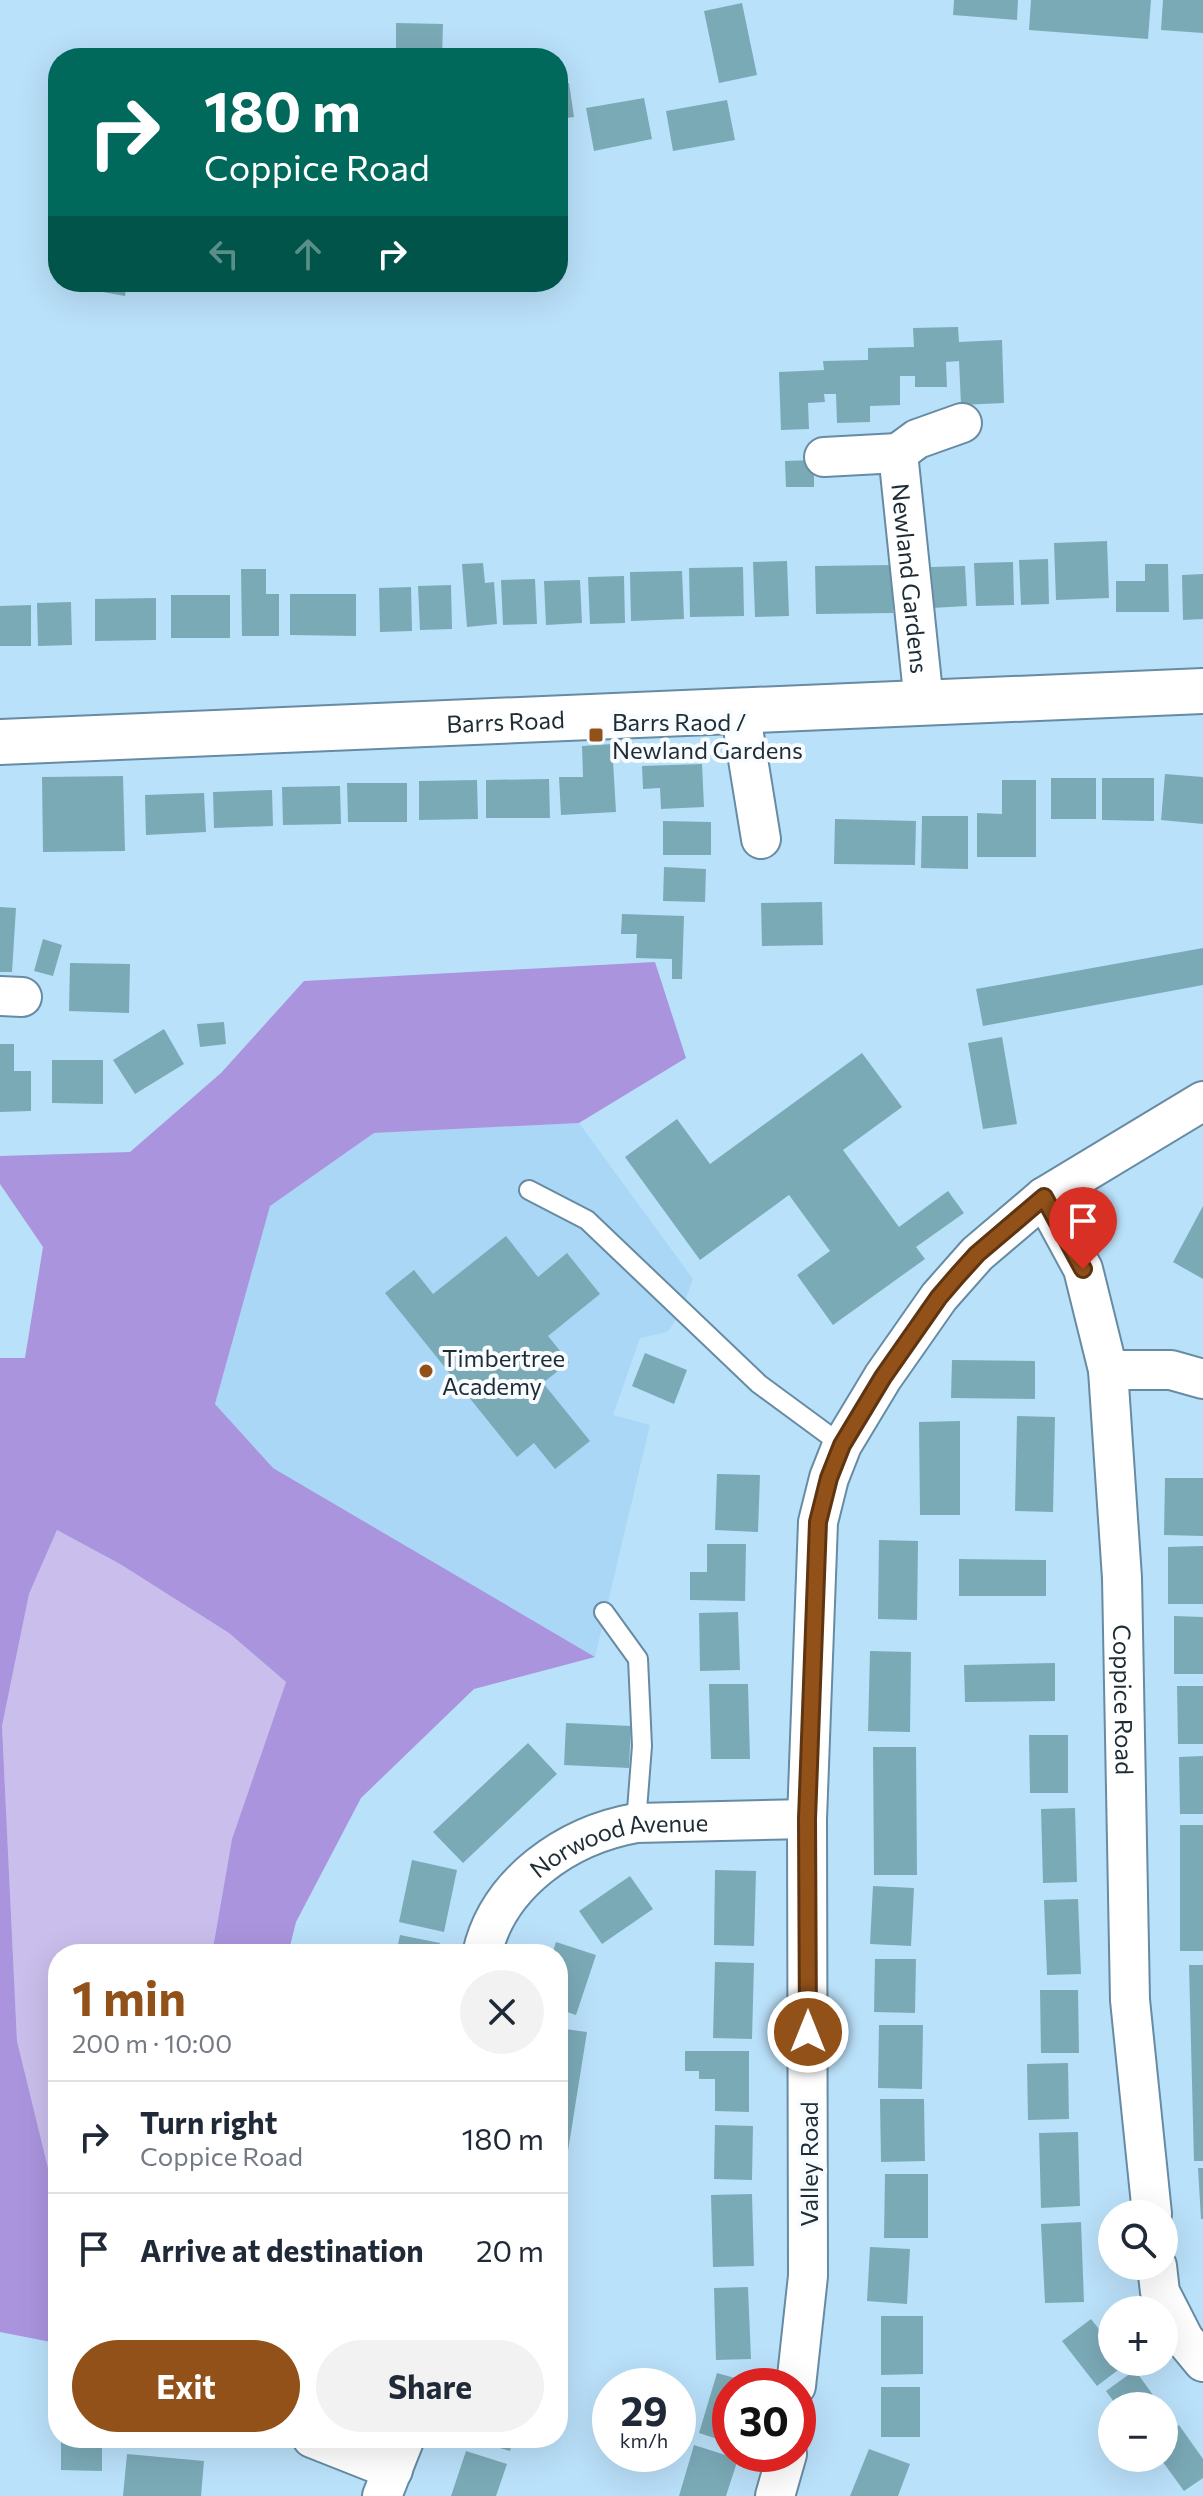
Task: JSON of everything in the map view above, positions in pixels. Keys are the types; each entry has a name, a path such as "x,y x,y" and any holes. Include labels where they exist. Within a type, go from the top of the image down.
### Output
{"street":[{"name":"Newland Gardens","path":"824,457 898,453 917,439 962,423"},
{"name":"Newland Gardens","path":"898,453 924,703"},
{"name":"Barrs Road","path":"0,742 1203,691"},
{"path":"740,710 761,839"},
{"name":"Valley Road","path":"798,2368 808,2276 807,1819 818,1522 829,1478 842,1445 883,1377 939,1297 977,1254 1044,1197 1203,1101"},
{"name":"Coppice Road","path":"1044,1197 1083,1269 1108,1370 1122,1578 1130,2000 1151,2200"},
{"path":"1108,1370 1171,1370 1203,1379"},
{"name":"Norwood Avenue","path":"486,1944 494,1923 527,1877 548,1858 590,1835 636,1823 807,1819"},
{"path":"1159,2280 1160,2292 1184,2339 1203,2362"},
{"path":"339,2448 393,2468"},
{"path":"775,2496 782,2472"}],"lane":[{"path":"529,1190 587,1220 759,1384 842,1445"},
{"path":"604,1612 638,1659 642,1746 636,1823"}],"shaded area":[{"path":"655,962 686,1058 579,1123 374,1133 270,1206 215,1404 273,1468 595,1657 474,1689 361,1798 296,1922 290,1944 214,1944 232,1839 286,1682 229,1633 120,1564 57,1530 29,1594 2,1726 17,2041 48,2168 48,2341 0,2332 0,1358 25,1358 43,1247 0,1184 0,1156 130,1152 221,1073 304,981"},
{"name":"Timbertree Academy","path":"579,1123 693,1279 681,1312 667,1332 640,1338 613,1415 650,1425 595,1657 273,1468 215,1404 269,1206 374,1133"},
{"path":"57,1530 120,1564 229,1633 286,1682 232,1839 214,1944 48,1944 48,2168 17,2041 2,1726 29,1594"}],"building":[{"path":"954,0 1018,0 1017,20 953,15"},
{"path":"1031,0 1151,0 1148,39 1029,30"},
{"path":"1163,0 1203,0 1203,33 1161,30"},
{"path":"742,3 757,75 719,83 704,11"},
{"path":"396,23 443,24 442,48 396,48"},
{"path":"568,83 574,117 568,118"},
{"path":"644,98 652,139 594,151 586,108"},
{"path":"727,100 735,140 673,151 666,111"},
{"path":"103,292 126,292 125,296"},
{"path":"958,327 959,342 1002,340 1004,403 961,405 959,361 946,362 947,387 915,387 915,376 900,376 900,405 870,406 870,422 837,423 836,394 824,394 825,402 808,403 809,429 781,430 779,372 824,370 823,361 868,360 868,348 914,347 913,328"},
{"path":"814,460 814,487 786,487 785,461"},
{"path":"1107,541 1109,598 1056,600 1054,543"},
{"path":"1048,559 1049,604 1021,605 1019,560"},
{"path":"787,561 789,616 755,617 753,562"},
{"path":"1013,562 1014,605 976,606 974,563"},
{"path":"483,563 485,583 494,582 497,624 467,627 462,564"},
{"path":"1145,564 1168,564 1169,612 1116,612 1116,581 1145,581"},
{"path":"892,565 893,613 816,614 815,566"},
{"path":"965,566 967,606 932,608 931,567"},
{"path":"743,567 744,616 690,617 689,568"},
{"path":"241,569 266,569 266,594 279,594 279,636 242,636"},
{"path":"682,571 684,619 631,621 630,572"},
{"path":"1203,574 1203,619 1183,620 1182,575"},
{"path":"624,576 625,623 590,624 588,577"},
{"path":"535,579 537,624 503,625 501,580"},
{"path":"580,580 582,623 546,625 544,581"},
{"path":"451,585 452,629 420,630 418,586"},
{"path":"411,587 412,631 380,632 379,588"},
{"path":"290,594 356,594 356,636 290,635"},
{"path":"171,595 230,595 230,638 171,638"},
{"path":"156,598 156,640 95,641 95,599"},
{"path":"71,602 72,645 38,646 37,603"},
{"path":"31,605 31,646 0,646 0,606"},
{"path":"612,744 616,812 561,815 559,777 583,777 582,746"},
{"path":"702,764 704,807 661,809 660,788 643,789 642,766"},
{"path":"1165,774 1203,777 1203,824 1161,820"},
{"path":"123,776 125,851 43,852 42,777"},
{"path":"1051,778 1096,778 1096,819 1051,819"},
{"path":"1102,778 1154,778 1154,821 1102,820"},
{"path":"549,779 550,818 486,818 486,780"},
{"path":"477,780 478,819 419,820 419,781"},
{"path":"1002,780 1036,780 1036,857 977,857 977,813 1002,814"},
{"path":"347,783 407,783 407,822 348,822"},
{"path":"340,786 341,824 283,825 282,787"},
{"path":"272,790 273,826 214,828 213,792"},
{"path":"204,793 206,832 146,835 145,795"},
{"path":"922,816 968,816 968,869 921,868"},
{"path":"835,819 916,821 915,865 834,864"},
{"path":"663,821 711,822 711,855 663,855"},
{"path":"664,867 706,869 705,902 663,901"},
{"path":"822,902 823,945 762,946 761,903"},
{"path":"0,907 16,908 12,972 0,972"},
{"path":"622,914 684,916 682,979 672,979 672,959 636,958 637,934 621,934"},
{"path":"43,939 62,945 53,976 34,971"},
{"path":"1203,948 1203,985 983,1026 976,989"},
{"path":"70,963 130,964 129,1013 69,1011"},
{"path":"224,1022 226,1044 200,1047 197,1024"},
{"path":"164,1029 184,1064 135,1094 113,1060"},
{"path":"1002,1037 1017,1124 983,1129 968,1043"},
{"path":"0,1044 14,1044 14,1071 31,1071 31,1111 0,1112"},
{"path":"862,1053 902,1107 843,1150 899,1227 948,1191 964,1213 916,1247 925,1259 833,1325 797,1275 830,1251 789,1195 700,1260 625,1157 677,1119 710,1164"},
{"path":"52,1060 103,1060 103,1104 52,1103"},
{"path":"1203,1206 1203,1279 1173,1262"},
{"path":"506,1236 538,1277 567,1253 600,1294 548,1336 569,1362 543,1383 590,1441 555,1469 534,1443 517,1457 385,1293 414,1270 433,1294"},
{"path":"645,1353 687,1370 674,1404 632,1386"},
{"path":"952,1360 1035,1361 1035,1399 951,1398"},
{"path":"1017,1416 1055,1417 1053,1512 1015,1511"},
{"path":"960,1421 960,1515 920,1515 919,1422"},
{"path":"717,1474 760,1475 758,1532 715,1530"},
{"path":"1165,1478 1203,1478 1203,1536 1164,1535"},
{"path":"879,1540 918,1541 917,1620 878,1619"},
{"path":"707,1544 746,1544 745,1601 690,1600 690,1572 707,1572"},
{"path":"1203,1546 1203,1604 1168,1604 1168,1547"},
{"path":"959,1559 1046,1560 1046,1596 959,1596"},
{"path":"738,1612 740,1670 700,1671 699,1613"},
{"path":"1174,1616 1203,1617 1203,1674 1174,1674"},
{"path":"870,1651 911,1652 910,1732 868,1731"},
{"path":"1055,1663 1055,1701 965,1702 964,1665"},
{"path":"709,1684 748,1684 750,1759 711,1759"},
{"path":"1177,1686 1203,1686 1203,1744 1178,1744"},
{"path":"566,1723 631,1726 629,1768 564,1765"},
{"path":"1029,1735 1068,1735 1068,1793 1030,1793"},
{"path":"528,1743 557,1774 463,1863 433,1832"},
{"path":"873,1747 916,1747 917,1875 874,1875"},
{"path":"1203,1756 1203,1814 1180,1814 1179,1757"},
{"path":"1075,1808 1077,1882 1043,1883 1041,1809"},
{"path":"1180,1825 1203,1825 1203,1951 1180,1951"},
{"path":"412,1860 457,1870 444,1932 399,1922"},
{"path":"715,1870 756,1871 754,1946 714,1945"},
{"path":"630,1876 653,1909 602,1944 579,1911"},
{"path":"873,1886 914,1888 911,1946 870,1944"},
{"path":"1078,1899 1081,1974 1047,1975 1044,1900"},
{"path":"400,1935 440,1943 440,1944 398,1944"},
{"path":"568,1946 596,1955 576,2015 568,2012"},
{"path":"875,1959 916,1959 915,2013 874,2012"},
{"path":"715,1962 754,1963 752,2039 713,2038"},
{"path":"1189,1965 1203,1965 1203,2161 1194,2161"},
{"path":"1040,1990 1078,1990 1079,2053 1041,2053"},
{"path":"879,2025 923,2025 922,2089 878,2088"},
{"path":"568,2029 587,2032 568,2151"},
{"path":"685,2051 749,2051 749,2112 715,2111 715,2079 699,2079 699,2071 685,2071"},
{"path":"1068,2063 1069,2119 1028,2120 1027,2064"},
{"path":"880,2099 924,2099 925,2161 881,2162"},
{"path":"715,2125 753,2126 752,2180 714,2179"},
{"path":"1078,2132 1080,2206 1041,2208 1039,2133"},
{"path":"1198,2168 1203,2168 1203,2219 1201,2219"},
{"path":"885,2174 928,2174 928,2238 884,2238"},
{"path":"752,2194 754,2266 713,2267 711,2195"},
{"path":"1081,2222 1084,2302 1045,2303 1041,2224"},
{"path":"870,2247 910,2249 907,2304 867,2301"},
{"path":"748,2287 751,2359 716,2360 714,2288"},
{"path":"881,2316 923,2316 923,2374 881,2375"},
{"path":"1091,2319 1098,2328 1098,2376 1110,2376 1097,2386 1062,2341"},
{"path":"1127,2376 1139,2376 1151,2392 1107,2392"},
{"path":"881,2387 920,2387 920,2437 881,2437"},
{"path":"712,2390 712,2437 699,2433"},
{"path":"1178,2426 1203,2459 1203,2478 1184,2491 1170,2472 1178,2472"},
{"path":"696,2446 712,2451 712,2472 734,2472 726,2496 679,2496 686,2472 696,2472"},
{"path":"61,2448 102,2448 102,2471 61,2470"},
{"path":"869,2449 910,2464 898,2496 850,2496"},
{"path":"466,2451 507,2464 496,2496 451,2496"},
{"path":"127,2454 204,2461 201,2496 123,2496"}],"place":[{"name":"Barrs Raod / Newland Gardens","path":"596,735"},
{"name":"Timbertree Academy","path":"426,1371"}],"route":[{"path":"808,2032 807,1819 818,1522 829,1478 842,1445 883,1377 939,1297 977,1254 1044,1197 1083,1269"}]}
